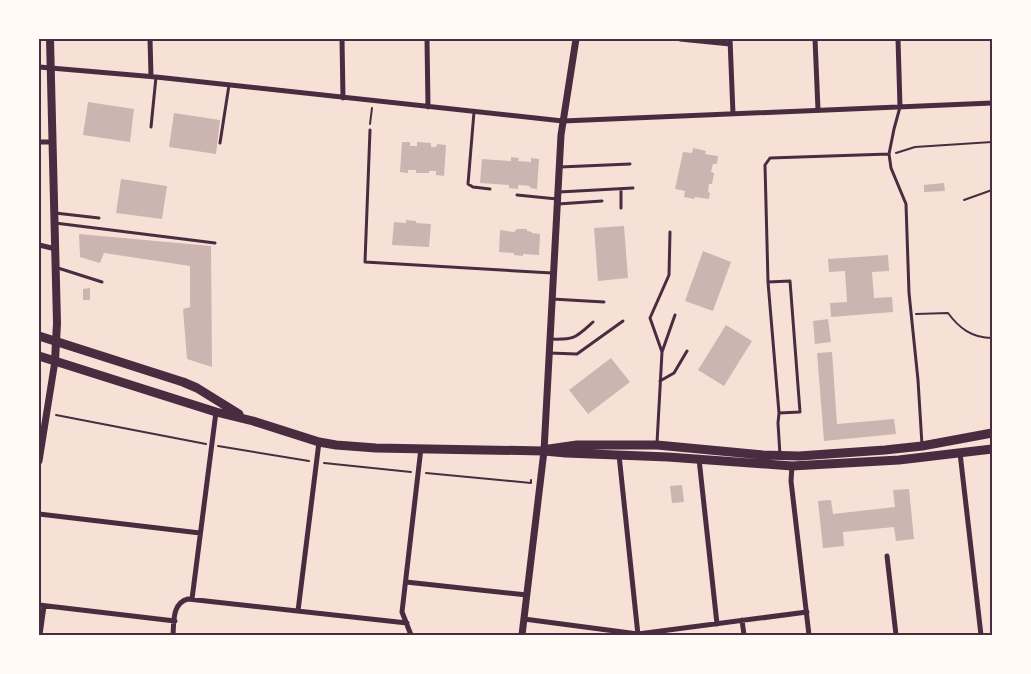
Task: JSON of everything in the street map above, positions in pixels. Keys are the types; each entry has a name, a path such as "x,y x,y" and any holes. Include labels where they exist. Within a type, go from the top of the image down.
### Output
{"main road":[{"path":"50,39 56,249 57,341 55,361"},
{"path":"39,336 183,382 197,388 232,411 252,421"},
{"path":"39,356 216,412 319,442 352,447 619,454 792,466 899,460 992,449"},
{"path":"544,451 577,445 656,445 780,456 818,455 922,446 992,433"}],"street":[{"path":"150,39 154,76"},
{"path":"342,39 343,98"},
{"path":"428,39 428,107"},
{"path":"522,635 544,451 563,121 576,39"},
{"path":"680,39 730,41 733,114"},
{"path":"815,39 818,110"},
{"path":"898,39 900,107"},
{"path":"39,68 50,67 154,76 563,121 992,103"},
{"path":"39,142 52,142"},
{"path":"39,245 56,249"},
{"path":"39,461 55,361"},
{"path":"192,599 216,412"},
{"path":"298,611 319,442"},
{"path":"411,635 402,612 421,448"},
{"path":"960,453 980,635"},
{"path":"619,454 638,635"},
{"path":"699,459 717,624"},
{"path":"792,466 792,481 809,635"},
{"path":"39,514 200,533"},
{"path":"887,556 896,635"},
{"path":"406,582 527,595"},
{"path":"173,635 176,609 181,601 192,599 407,623"},
{"path":"40,635 41,605 174,621"},
{"path":"524,619 638,635 806,612"},
{"path":"742,620 744,635"}],"lane":[{"path":"151,127 154,76"},
{"path":"220,142 229,85"},
{"path":"900,107 889,154 891,168 906,204 911,314 922,446"},
{"path":"474,112 468,184 473,187 490,189"},
{"path":"370,130 365,262 554,273"},
{"path":"780,456 768,282 765,165 770,158 889,154"},
{"path":"560,167 630,164"},
{"path":"558,198 633,188"},
{"path":"621,189 621,208"},
{"path":"517,195 602,201"},
{"path":"54,214 99,218"},
{"path":"55,223 215,243"},
{"path":"662,352 650,318 668,275 670,232"},
{"path":"56,267 102,282"},
{"path":"768,282 790,281 798,384 800,412 778,413"},
{"path":"552,299 604,302"},
{"path":"656,445 662,352 675,315"},
{"path":"549,353 577,354 623,321"},
{"path":"550,339 568,340 577,336 593,322"},
{"path":"660,382 674,373 688,351"}],"path":[{"path":"370,130 372,101"},
{"path":"889,154 915,147 992,142"},
{"path":"964,200 992,190"},
{"path":"911,314 948,313 958,326 975,335 992,338"}],"building":[{"path":"88,102 134,109 130,142 83,135"},
{"path":"174,113 220,120 216,154 169,147"},
{"path":"402,142 410,142 410,146 417,146 417,142 431,143 431,147 436,147 437,144 446,145 444,176 436,175 436,171 429,171 429,173 416,173 416,170 408,170 408,173 400,172"},
{"path":"693,148 706,151 705,154 718,156 717,164 713,164 711,172 714,173 712,184 709,184 709,199 684,197 685,191 675,189 683,152 692,153"},
{"path":"511,157 519,158 518,161 531,162 531,158 539,159 537,189 530,188 530,186 518,185 518,189 509,188 509,185 480,183 482,159 511,161"},
{"path":"121,179 167,186 162,219 116,213"},
{"path":"944,183 945,191 924,192 924,185"},
{"path":"406,220 431,224 429,247 392,245 394,222 406,223"},
{"path":"624,226 628,278 598,281 594,228"},
{"path":"517,229 527,229 527,231 532,233 540,234 539,255 523,254 523,256 499,252 500,230 514,232"},
{"path":"79,234 211,246 212,367 187,359 183,309 190,307 190,266 104,253 100,263 80,257"},
{"path":"703,251 731,262 713,311 685,301"},
{"path":"888,255 889,271 872,272 874,298 892,297 893,312 831,317 830,303 847,302 845,271 829,272 828,259"},
{"path":"90,288 90,300 83,300 83,289"},
{"path":"828,319 831,342 815,344 813,321"},
{"path":"726,325 752,341 724,386 698,370"},
{"path":"832,352 837,424 894,419 896,434 824,441 817,353"},
{"path":"611,358 630,382 588,414 569,390"},
{"path":"682,485 684,502 672,503 670,486"},
{"path":"909,489 914,539 896,541 894,527 843,532 844,546 823,548 818,501 831,500 833,514 895,507 893,490"}]}
